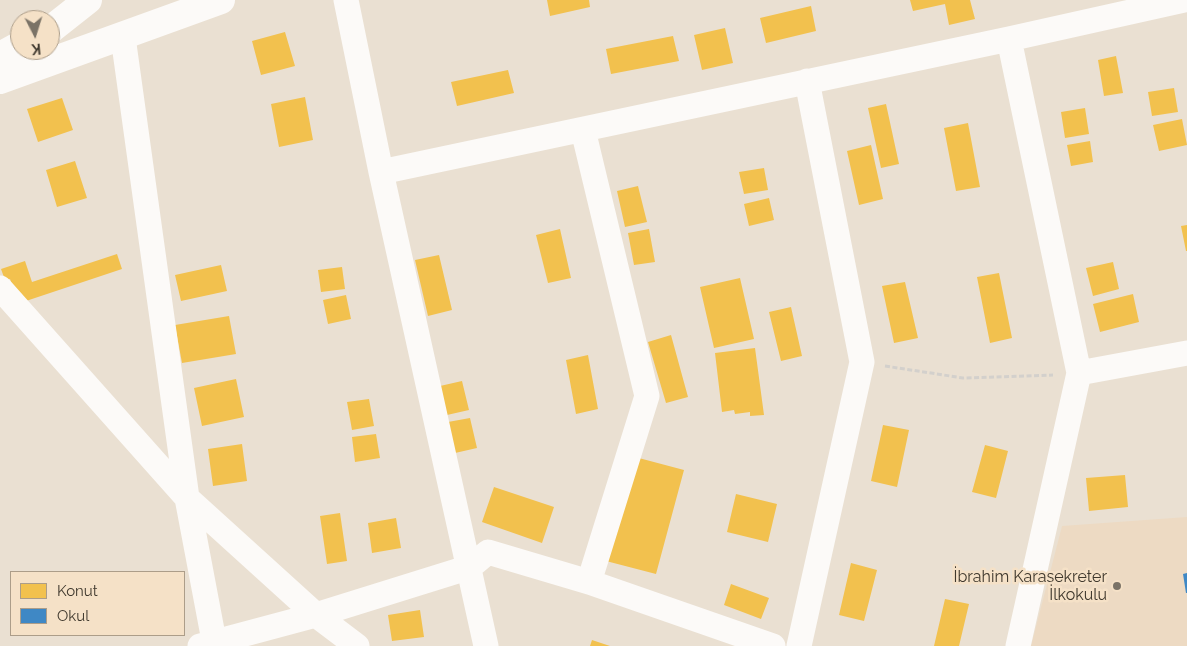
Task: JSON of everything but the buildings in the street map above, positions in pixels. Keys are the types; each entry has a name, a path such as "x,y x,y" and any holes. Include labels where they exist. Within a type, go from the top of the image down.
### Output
{"street":[{"path":"60,22 88,0"},
{"path":"0,80 123,37 179,8 221,0"},
{"path":"346,0 381,172 486,646"},
{"path":"381,172 1184,0"},
{"path":"123,37 187,498 210,645 316,615 470,567 488,552 589,582 773,646"},
{"path":"1009,39 1078,373 1018,646"},
{"path":"799,646 862,362 807,81"},
{"path":"583,130 647,396 589,582"},
{"path":"0,288 187,498 316,615 357,646"},
{"path":"1078,373 1187,353"}],"path":[{"path":"862,362 963,378 1036,377 1078,373"}],"shaded area":[{"name":"İbrahim Karasekreter İlkokulu","path":"1187,517 1187,646 1031,646 1062,526"}],"place":[{"name":"İbrahim Karasekreter İlkokulu","path":"1117,586"}]}
